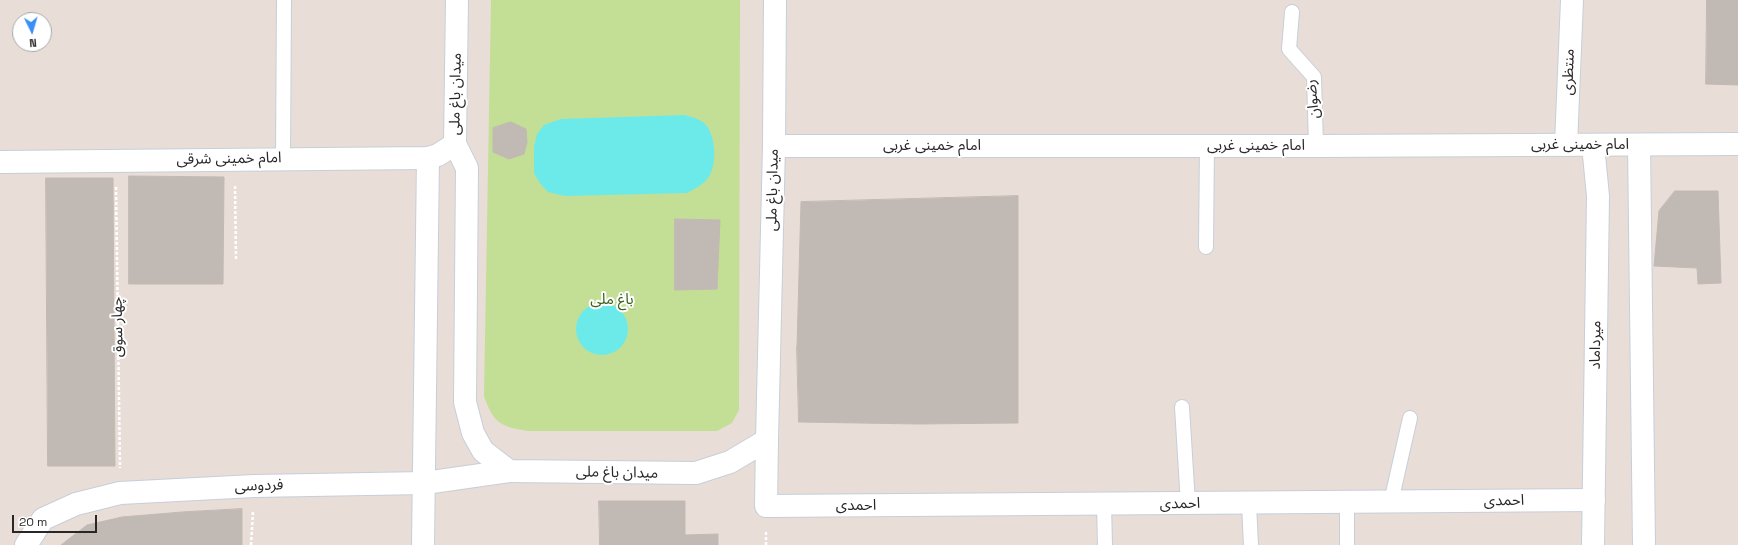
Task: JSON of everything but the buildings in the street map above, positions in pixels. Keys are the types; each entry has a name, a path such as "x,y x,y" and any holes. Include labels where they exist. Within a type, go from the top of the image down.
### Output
{"street":[{"name":"میدان باغ ملی","path":"457,0 455,144 467,168 465,402 473,433 483,451 509,471 696,473 730,462 767,440 774,146 774,0"},
{"name":"منتظری","path":"1566,145 1572,0"},
{"name":"امام خمینی شرقی","path":"0,162 283,158 428,158 438,155 455,144"},
{"name":"امام خمینی غربی","path":"774,146 1738,144"},
{"name":"میرداماد","path":"1593,145 1598,196 1594,545"},
{"path":"1639,145 1644,545"},
{"path":"423,545 428,158"},
{"name":"احمدی","path":"767,440 766,506 1249,504 1594,500"},
{"name":"فردوسی","path":"26,545 43,519 76,504 120,493 254,486 425,482 509,471"}],"lane":[{"path":"283,158 284,0"},
{"name":"رضوان","path":"1292,12 1289,49 1314,77 1316,146"},
{"path":"1206,146 1206,247"},
{"path":"1182,407 1188,504"},
{"path":"1390,502 1410,418"},
{"path":"1347,503 1347,545"},
{"path":"1249,504 1251,545"},
{"path":"1104,505 1106,545"}],"path":[{"path":"235,159 236,261"},
{"name":"چهار سوق","path":"116,161 120,493"},
{"path":"251,545 254,486"}],"green space":[{"name":"باغ ملی","path":"491,0 740,0 739,410 732,423 717,431 528,431 511,428 499,422 487,405 484,396"}],"water":[{"path":"685,115 703,122 711,133 714,149 713,165 708,178 701,185 687,193 565,196 548,192 539,182 534,173 534,147 537,134 544,125 561,119"},
{"path":"597,303 607,303 621,310 628,324 628,334 621,348 607,355 597,355 587,351 580,344 576,334 576,324 580,314 587,307"}]}
